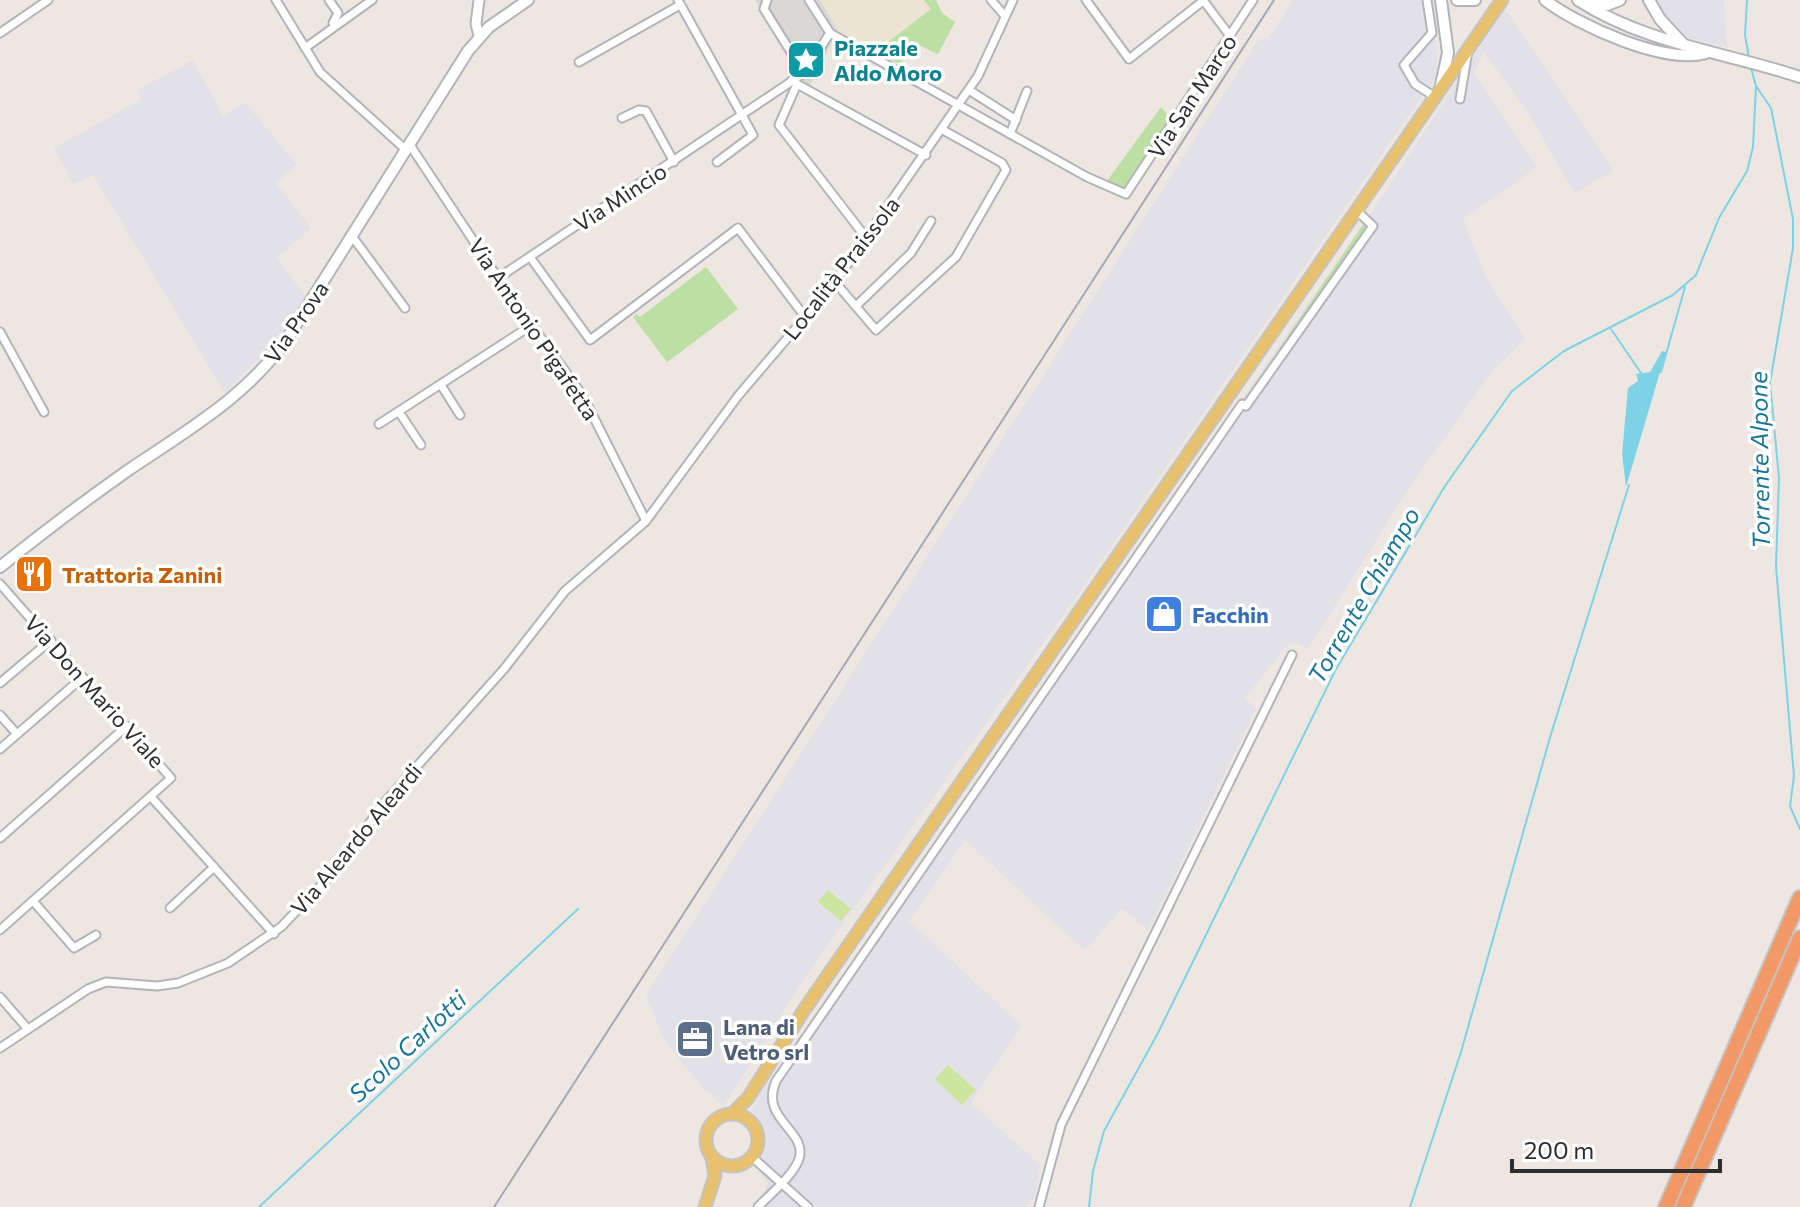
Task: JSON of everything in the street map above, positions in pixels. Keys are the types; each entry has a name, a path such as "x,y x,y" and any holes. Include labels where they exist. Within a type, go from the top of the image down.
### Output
{"highway":[{"path":"1666,1207 1800,898"},
{"path":"1683,1207 1800,938"}],"main road":[{"name":"Via Prova","path":"1,564 226,403 257,376 280,349 479,36 528,0"},
{"path":"1438,93 1448,53 1441,0"},
{"path":"1457,0 1475,0"},
{"path":"735,1166 722,1165 712,1157 707,1150 706,1133 716,1118 733,1113 759,1079 1502,0"},
{"path":"1545,0 1574,22 1611,36 1672,54 1691,56 1708,52"},
{"path":"1580,1 1607,5 1620,0"},
{"path":"1580,1 1637,31 1800,77"},
{"path":"1651,5 1685,46"},
{"path":"1637,31 1648,26 1651,5"},
{"path":"705,1207 723,1172 752,1157 758,1142 749,1120 749,1102 759,1079"},
{"path":"733,1113 749,1120"},
{"path":"712,1157 715,1168 712,1189"}],"street":[{"path":"0,33 48,0"},
{"name":"Via Antonio Pigafetta","path":"276,0 320,72 408,147 583,396 646,521"},
{"path":"329,0 346,20"},
{"path":"305,48 332,25 346,20 372,0"},
{"path":"809,0 830,33 1010,134 1027,91"},
{"path":"991,0 1005,16"},
{"name":"Località Praissola","path":"646,521 738,396 835,282 867,239 969,90 1013,0"},
{"path":"1086,0 1129,59 1203,0 1230,36"},
{"name":"Via San Marco","path":"1010,134 1118,193 1130,191 1253,0"},
{"path":"1427,0 1432,33 1404,65 1415,84 1438,93"},
{"path":"762,1 804,73 830,33"},
{"path":"478,2 489,27"},
{"path":"478,2 476,24 479,36"},
{"path":"579,62 679,2 753,135 717,162"},
{"path":"332,25 338,13"},
{"path":"1460,99 1469,48"},
{"name":"Via Mincio","path":"498,278 795,82 804,73"},
{"path":"867,239 779,125 795,82 926,155"},
{"path":"969,90 1016,120"},
{"path":"622,118 639,110 646,111 674,162"},
{"path":"835,282 876,330 956,257 1006,172 1002,163 943,130"},
{"path":"1229,395 1246,406 1373,226 1357,211"},
{"path":"857,305 911,253 931,221"},
{"path":"530,257 590,340 738,228 805,317"},
{"path":"352,236 405,308"},
{"path":"379,424 532,325"},
{"path":"0,332 44,412"},
{"path":"441,385 460,415"},
{"path":"758,1207 799,1160 799,1145 771,1106 771,1093 776,1081 1242,404"},
{"path":"399,412 421,445"},
{"name":"Via Aleardo Aleardi","path":"0,1048 88,989 106,982 157,986 178,983 228,963 274,934 331,875 385,802 504,669 565,591 646,521"},
{"name":"Via Don Mario Viale","path":"0,584 170,775 170,782 152,798"},
{"path":"0,683 51,640"},
{"path":"1039,1207 1061,1125 1292,655"},
{"path":"0,749 83,677"},
{"path":"0,715 16,733"},
{"path":"0,838 127,726"},
{"path":"0,930 152,798 274,934"},
{"path":"170,908 214,867"},
{"path":"33,901 74,948 96,935"},
{"path":"0,997 27,1028"},
{"path":"752,1157 808,1207"}],"shaded area":[{"name":"Piazzale Aldo Moro","path":"755,0 820,0 838,30 808,90"},
{"path":"820,0 924,0 931,9 875,52 838,30"},
{"path":"1293,0 1430,0 1438,56 1436,76 1081,590 801,983 724,1106 703,1088 664,1040 646,995 1259,39 1268,39"},
{"path":"1656,0 1724,0 1727,47 1689,38 1674,26"},
{"path":"1505,9 1614,171 1574,193 1528,112 1484,52 1474,74 1537,167 1463,219 1487,279 1525,339 1492,371 1407,491 1308,649 1293,642 1288,645 1245,698 1256,709 1148,930 1122,908 1085,951 965,840 909,921 1021,1025 971,1103 1040,1165 1036,1195 1026,1207 754,1207 764,1195 767,1183 756,1168 763,1159 766,1138 752,1111 762,1091 1366,220"},
{"path":"193,60 223,116 245,102 297,165 276,183 311,228 277,258 306,297 278,339 225,393 93,175 73,184 54,148 142,99 137,90"}],"green space":[{"path":"924,0 936,0 942,13 955,22 938,54 914,43 900,64 875,52 931,9"},
{"path":"1161,107 1170,118 1126,186 1120,188 1107,181"},
{"path":"1366,220 1373,226 1246,406 1242,404"},
{"path":"706,267 738,309 667,362 633,317 637,314 640,317"},
{"path":"828,890 851,909 841,921 818,902"},
{"path":"948,1065 976,1090 962,1105 935,1079"}],"water":[{"path":"1662,351 1666,352 1626,487 1622,454 1628,388 1638,381 1636,374 1650,372"}],"waterway":[{"name":"Torrente Alpone","path":"1747,0 1745,35 1749,58"},
{"name":"Torrente Alpone","path":"1751,68 1756,86 1771,108 1793,219 1793,248 1770,383 1779,478 1776,567 1794,776 1790,806 1800,829"},
{"name":"Torrente Chiampo","path":"1089,1207 1093,1171 1104,1131 1158,1033 1336,669 1445,486 1512,391 1564,351 1673,295 1696,275 1719,218 1747,171 1753,147 1756,86"},
{"path":"1661,372 1685,287"},
{"path":"1611,329 1641,373"},
{"path":"1410,1207 1461,1052 1551,734 1629,485"},
{"name":"Scolo Carlotti","path":"259,1207 578,909"}],"railway":[{"path":"494,1207 1274,0"}],"place":[{"name":"Piazzale Aldo Moro","path":"806,60"},
{"name":"Trattoria Zanini","path":"34,574"},
{"name":"Facchin","path":"1164,614"},
{"name":"Lana di Vetro srl","path":"695,1039"}]}
